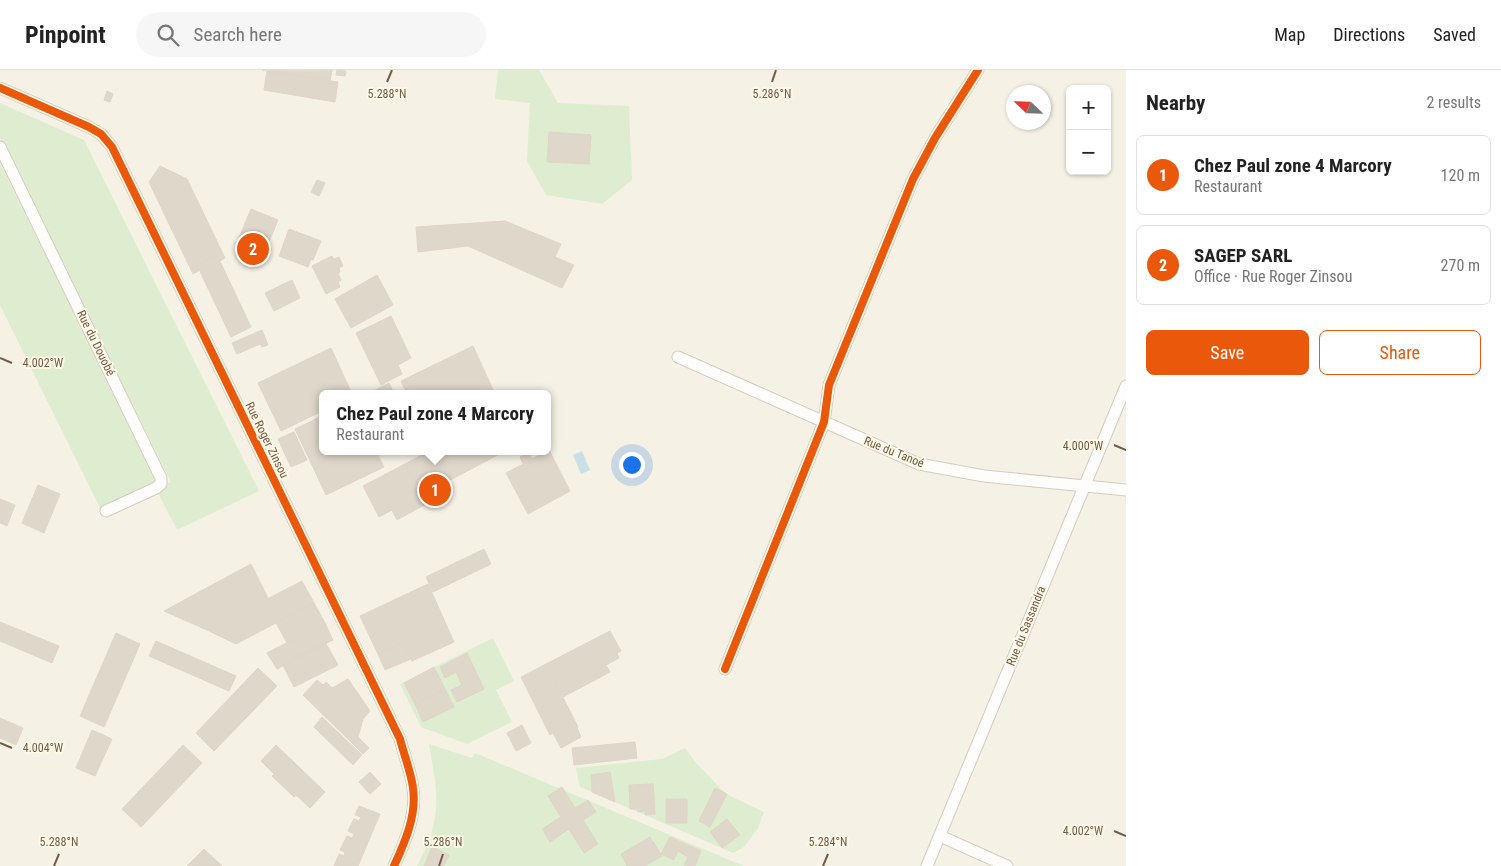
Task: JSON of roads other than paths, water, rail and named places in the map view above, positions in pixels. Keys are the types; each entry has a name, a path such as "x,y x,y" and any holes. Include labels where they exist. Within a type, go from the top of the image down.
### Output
{"street":[{"path":"725,669 824,422 828,385 913,179 935,138 978,70"},
{"name":"Rue Roger Zinsou","path":"0,88 89,127 101,134 112,147 400,739 411,777 414,802 410,826 394,866"},
{"name":"Rue du Douobé","path":"0,147 161,478 160,484 156,488 106,511"},
{"name":"Rue du Tanoé","path":"678,357 919,464 984,476 1126,490"},
{"name":"Rue du Sassandra","path":"927,866 1126,386"},
{"path":"940,836 1007,866"}],"water":[{"path":"582,451 590,470 581,474 573,455"}],"place":[{"name":"SAGEP SARL","path":"253,249"},
{"name":"Chez Paul zone 4 Marcory","path":"435,490"}]}
